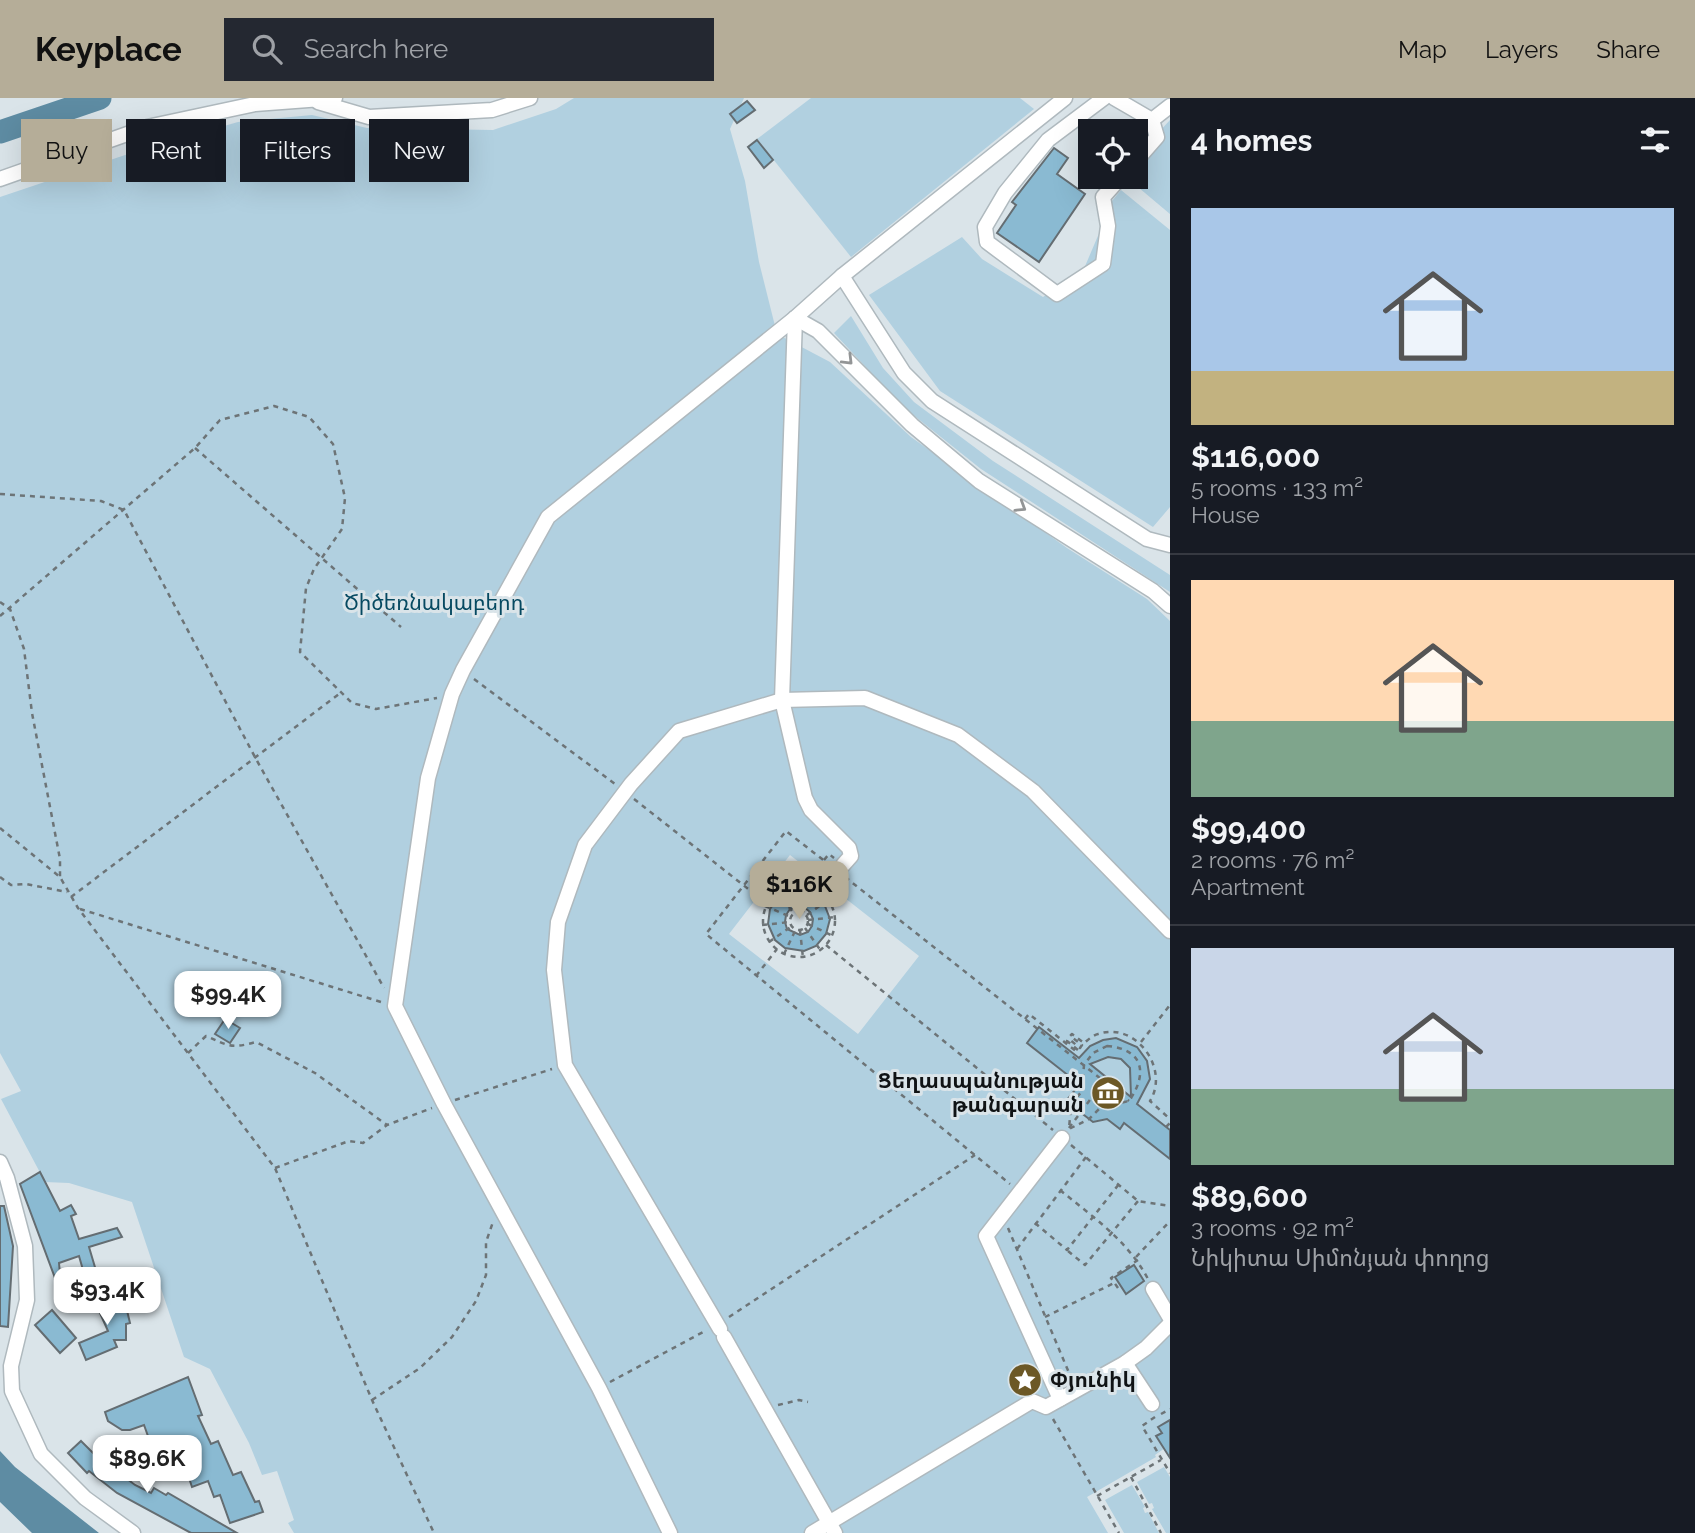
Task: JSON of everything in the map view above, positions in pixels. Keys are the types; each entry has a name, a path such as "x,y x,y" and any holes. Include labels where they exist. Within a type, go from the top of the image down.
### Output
{"street":[{"path":"0,179 147,127 255,104 335,98"},
{"path":"312,100 369,117 492,110 530,98"},
{"path":"670,1533 599,1388 444,1104 395,1006 429,778 452,694 466,673 548,517 795,318 842,276 1065,98"},
{"path":"1104,98 1048,140 1005,193 985,227 987,242 1057,295 1103,264 1108,226 1103,197 1110,189"},
{"path":"1114,98 1152,120 1157,137 1148,147"},
{"path":"1152,120 1170,106"},
{"path":"842,276 904,373 932,401 1147,539 1170,545"},
{"path":"795,318 818,331 912,425 979,481 1153,591 1170,606"},
{"path":"795,318 782,700 805,798 811,810 849,848 850,856 837,866"},
{"path":"832,1528 565,1065 554,970 558,922 585,845 624,792 679,731 782,700 865,698 958,735 1033,791 1170,931"},
{"path":"1060,1399 986,1236 1066,1133"},
{"path":"0,1162 7,1178 24,1246 27,1300 11,1367 12,1391 41,1454 85,1498 133,1533"},
{"path":"1153,1289 1170,1318"},
{"path":"813,1533 832,1528 1031,1401 1046,1407 1125,1363 1146,1348 1170,1324"},
{"path":"1125,1363 1152,1404"}],"path":[{"path":"0,617 195,448 220,420 274,406 309,416 333,444 345,498 342,529 321,557 306,588 300,652 352,703 376,709 452,694"},
{"path":"195,448 401,626"},
{"path":"0,494 101,501 124,510 256,759 395,1006"},
{"path":"0,602 10,608 24,649 32,713 60,859 60,877"},
{"path":"466,673 624,792 766,905 833,936"},
{"path":"71,897 340,693"},
{"path":"0,828 60,877 78,908 275,1168 372,1400 434,1533"},
{"path":"837,866 786,831 706,934 1012,1185"},
{"path":"824,894 840,873 1129,1101"},
{"path":"0,877 11,885 26,884 68,892"},
{"path":"795,884 803,958"},
{"path":"795,884 814,887 830,899 836,917 833,936 821,951 803,958 784,954 769,942 762,925 766,905 777,891 795,884"},
{"path":"784,954 814,887"},
{"path":"777,891 821,951"},
{"path":"769,942 830,899"},
{"path":"78,908 395,1006"},
{"path":"762,925 836,917"},
{"path":"826,945 1066,1133 1086,1157 1138,1201 1170,1206"},
{"path":"757,976 777,949"},
{"path":"1141,1042 1170,1005"},
{"path":"1025,1019 1029,1014 1077,1052 1079,1051 1067,1041 1069,1039 1080,1048 1082,1045 1070,1036 1072,1034 1084,1043 1098,1034 1119,1032 1141,1042 1156,1068 1156,1086 1150,1101 1169,1124"},
{"path":"188,1053 206,1036 230,1046 240,1047 256,1042 315,1073 387,1125"},
{"path":"1107,1046 1131,1052 1139,1064 1141,1077 1139,1088 1129,1101 1101,1107 1090,1119 1066,1133 1071,1105 1082,1091 1084,1065 1093,1054 1107,1046"},
{"path":"275,1168 349,1141 363,1143 387,1125 565,1065"},
{"path":"1066,1133 1092,1097"},
{"path":"599,1388 720,1330 975,1155"},
{"path":"1017,1249 1086,1157"},
{"path":"1068,1250 1119,1184"},
{"path":"1060,1190 1094,1217 1137,1258 1153,1289"},
{"path":"1035,1223 1086,1265 1138,1201"},
{"path":"372,1400 420,1368 452,1337 476,1301 486,1275 486,1241 499,1206"},
{"path":"1118,1288 1111,1278 1137,1258 1170,1221"},
{"path":"1007,1225 1076,1389"},
{"path":"1045,1317 1115,1281"},
{"path":"767,1413 779,1404 799,1400 807,1402"},
{"path":"1046,1407 1119,1533"},
{"path":"1170,1409 1142,1426 1170,1474"},
{"path":"1097,1496 1162,1459"},
{"path":"1131,1477 1161,1533"}],"green space":[{"name":"Ծիծեռնակաբերդ","path":"574,98 744,98 730,129 745,181 759,262 777,334 830,362 911,437 1067,548 1147,599 1170,621 1170,1455 1165,1448 1155,1455 1156,1457 1087,1497 1108,1533 294,1533 288,1523 294,1520 277,1471 262,1475 249,1443 210,1369 184,1357 132,1202 69,1183 45,1182 1,1099 21,1091 0,1053 0,197 45,182 112,182 112,159 126,155 126,182 226,182 226,125 240,122 240,182 355,182 355,125 369,128 369,182 469,182 469,130 493,130 556,109","holes":["790,855 919,956 858,1034 729,934"]},
{"path":"811,98 1020,98 1034,109 851,257 757,139"},
{"name":"Ծիծեռնակաբերդ","path":"312,115 329,119 270,119"},
{"path":"1170,120 1170,214 1140,189 1148,189 1148,144"},
{"path":"1121,190 1170,230 1170,507 1153,527 940,391 869,295 962,237 982,259 1043,297 1083,271 1103,224 1107,207"},
{"path":"851,316 883,368 914,402 993,461 1170,575 1170,592 981,469 902,406 834,333"},
{"path":"1164,1467 1170,1477 1170,1533 1166,1533 1152,1509 1152,1503 1149,1504 1137,1482"},
{"path":"1132,1485 1145,1507 1145,1513 1148,1512 1159,1533 1124,1533 1105,1500"}],"shaded area":[{"path":"0,1451 15,1467 99,1533 32,1533 0,1502"}],"building":[{"path":"747,101 755,110 737,123 730,114"},
{"path":"757,140 773,160 764,168 748,147"},
{"path":"1054,148 1068,158 1057,174 1085,194 1039,262 997,233 1016,205 1012,202"},
{"path":"797,890 812,893 823,901 830,919 826,934 816,946 804,951 785,948 775,940 768,924 770,909 779,897","holes":["804,907 813,919 808,932 800,935 787,929 785,922 790,909"]},
{"path":"225,1019 240,1028 230,1043 215,1034"},
{"name":"Ցեղասպանության թանգարան","path":"1039,1027 1079,1058 1090,1046 1103,1040 1116,1038 1137,1047 1147,1061 1150,1079 1137,1104 1170,1130 1170,1159 1124,1123 1120,1129 1107,1119 1093,1122 1066,1101 1075,1090 1064,1081 1069,1076 1027,1043","holes":["1108,1057 1121,1059 1130,1068 1131,1097 1090,1064"]},
{"path":"40,1172 60,1211 71,1205 76,1214 71,1216 79,1239 117,1228 122,1237 89,1247 97,1274 85,1277 79,1256 59,1263 61,1285 58,1286 20,1184"},
{"path":"0,1206 4,1206 13,1246 8,1327 0,1326"},
{"path":"1134,1265 1144,1281 1126,1294 1115,1277"},
{"path":"102,1291 108,1304 124,1298 130,1323 126,1324 126,1340 114,1340 117,1347 86,1360 79,1343 108,1331 92,1295"},
{"path":"52,1310 76,1338 60,1353 35,1325"},
{"path":"188,1377 202,1415 198,1416 211,1444 218,1441 233,1475 241,1472 255,1502 259,1501 263,1512 230,1523 220,1495 214,1497 208,1481 192,1487 187,1472 180,1475 174,1459 167,1461 162,1447 153,1450 144,1425 122,1430 108,1421 105,1412"},
{"path":"1170,1420 1170,1458 1156,1436 1162,1433 1158,1427"},
{"path":"81,1441 94,1454 98,1451 113,1468 135,1485 151,1493 154,1488 166,1495 168,1493 237,1533 191,1533 117,1493 89,1471 87,1473 68,1453"}],"waterway":[{"path":"0,132 100,98"}],"place":[{"name":"Ցեղասպանության թանգարան","path":"1108,1093"},
{"name":"Փյունիկ","path":"1025,1380"}]}
